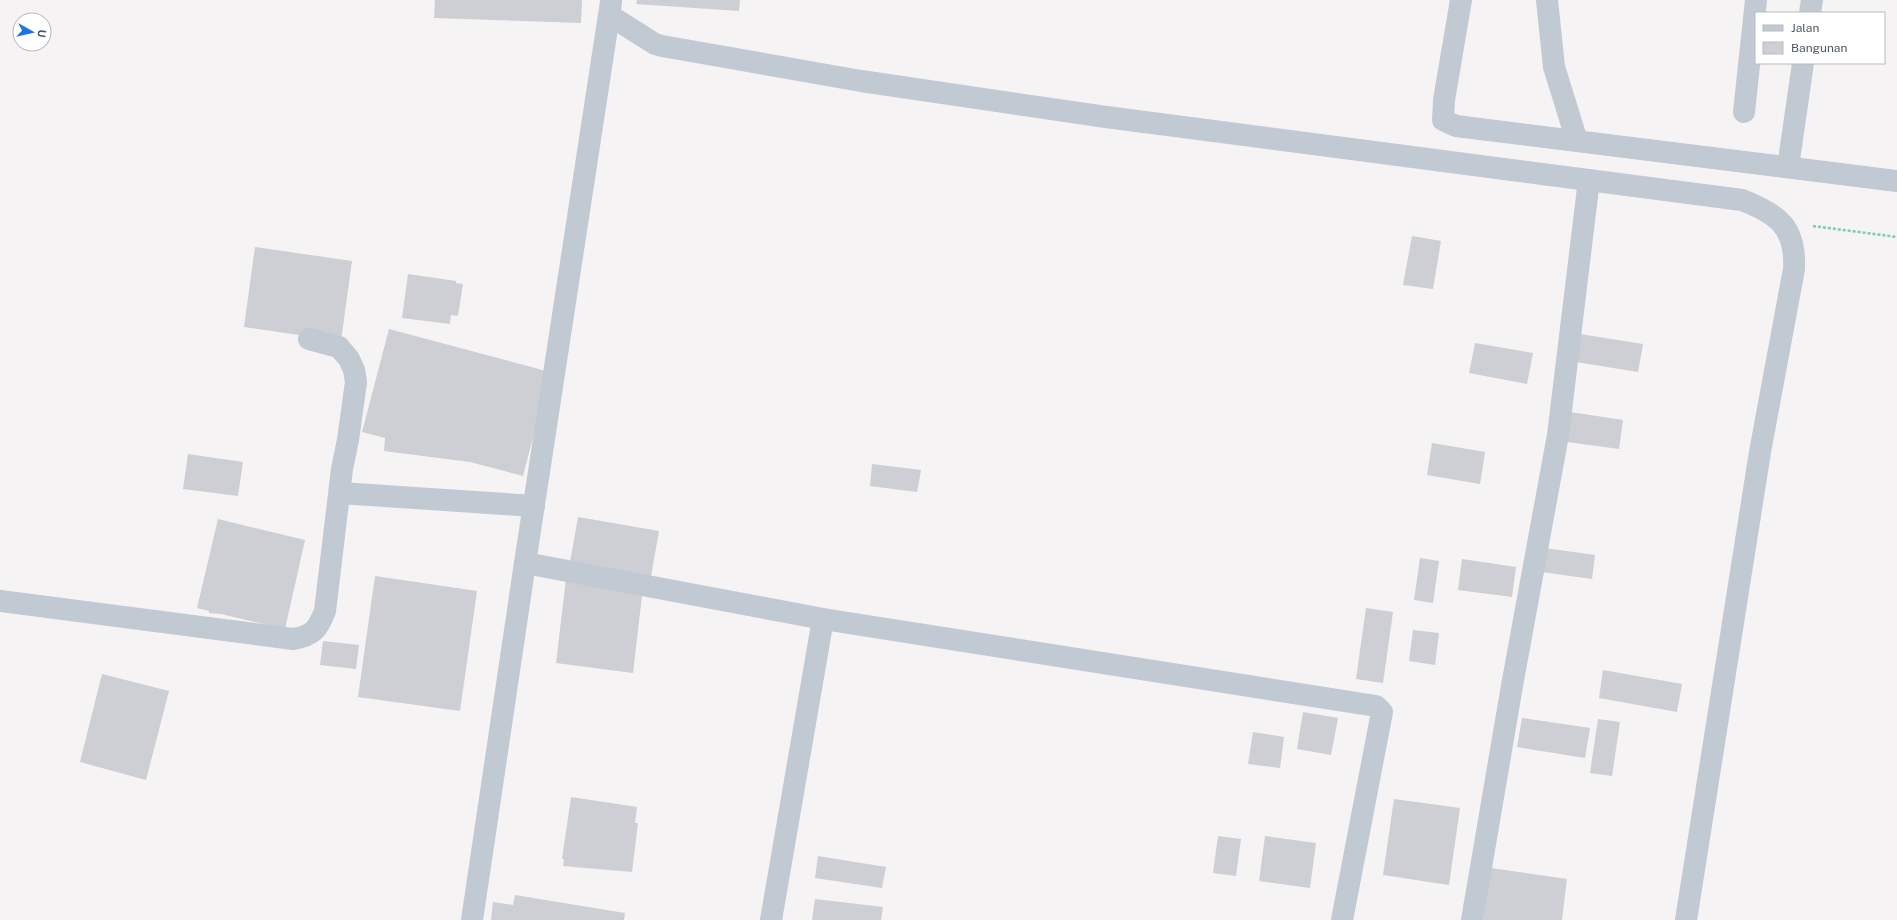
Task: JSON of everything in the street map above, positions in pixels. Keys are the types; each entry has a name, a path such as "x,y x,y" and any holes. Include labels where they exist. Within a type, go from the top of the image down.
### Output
{"street":[{"path":"1461,0 1444,100 1443,120 1456,126 1897,181"},
{"path":"1547,0 1554,67 1577,141"},
{"path":"1744,112 1756,0"},
{"path":"1810,12 1812,0"},
{"path":"610,7 654,44 744,61 1106,117 1742,200 1763,208 1780,222 1792,242 1794,269 1759,460 1686,920"},
{"path":"472,920 610,7"},
{"path":"1788,167 1802,64"},
{"path":"1472,920 1513,680 1558,435 1589,180"},
{"path":"0,601 293,639 306,637 320,623 325,611 342,469 348,440 356,382 354,370 349,358 339,347 309,339"},
{"path":"340,493 534,506"},
{"path":"525,563 823,619 1376,706 1382,712 1342,920"},
{"path":"771,920 823,619"}],"path":[{"path":"1780,222 1897,237"}],"building":[{"path":"435,0 582,0 581,23 434,18"},
{"path":"637,0 740,0 739,11 636,4"},
{"path":"1412,236 1441,241 1433,289 1403,285"},
{"path":"255,247 352,261 341,341 244,327"},
{"path":"408,274 456,281 456,283 463,284 458,316 451,315 450,324 402,318"},
{"path":"389,329 550,372 523,476 470,462 384,451 385,438 362,432"},
{"path":"1580,334 1643,344 1638,372 1576,362"},
{"path":"1475,343 1533,353 1527,384 1469,373"},
{"path":"1564,411 1623,420 1619,449 1560,441"},
{"path":"1432,443 1485,452 1480,484 1427,475"},
{"path":"188,454 243,462 238,496 183,489"},
{"path":"872,464 921,470 917,492 870,486"},
{"path":"578,517 659,531 650,582 569,568"},
{"path":"218,519 305,540 285,629 221,614 209,613 209,611 197,608"},
{"path":"1545,548 1595,555 1592,579 1541,572"},
{"path":"1420,558 1439,561 1433,603 1414,600"},
{"path":"1462,559 1516,567 1512,597 1458,590"},
{"path":"375,576 477,591 460,711 358,697"},
{"path":"566,579 643,587 633,673 556,663"},
{"path":"1366,608 1393,612 1383,683 1356,679"},
{"path":"1413,630 1439,633 1435,665 1409,661"},
{"path":"323,641 359,645 356,669 320,665"},
{"path":"1603,670 1682,684 1677,712 1599,698"},
{"path":"102,674 169,691 146,780 80,762"},
{"path":"1303,712 1338,718 1331,755 1297,749"},
{"path":"1522,718 1590,728 1585,758 1517,747"},
{"path":"1598,719 1620,722 1612,776 1590,773"},
{"path":"1253,732 1284,737 1280,768 1248,764"},
{"path":"571,797 637,807 635,823 638,823 632,872 563,866 564,859 562,859"},
{"path":"1394,799 1460,808 1449,885 1383,875"},
{"path":"1218,836 1241,839 1236,876 1213,873"},
{"path":"1265,836 1316,843 1310,888 1259,881"},
{"path":"818,856 886,867 882,888 815,878"},
{"path":"1491,868 1567,879 1562,920 1483,920"},
{"path":"515,895 625,913 624,920 491,920 493,902 513,905"},
{"path":"815,899 883,907 881,920 812,920"}]}
